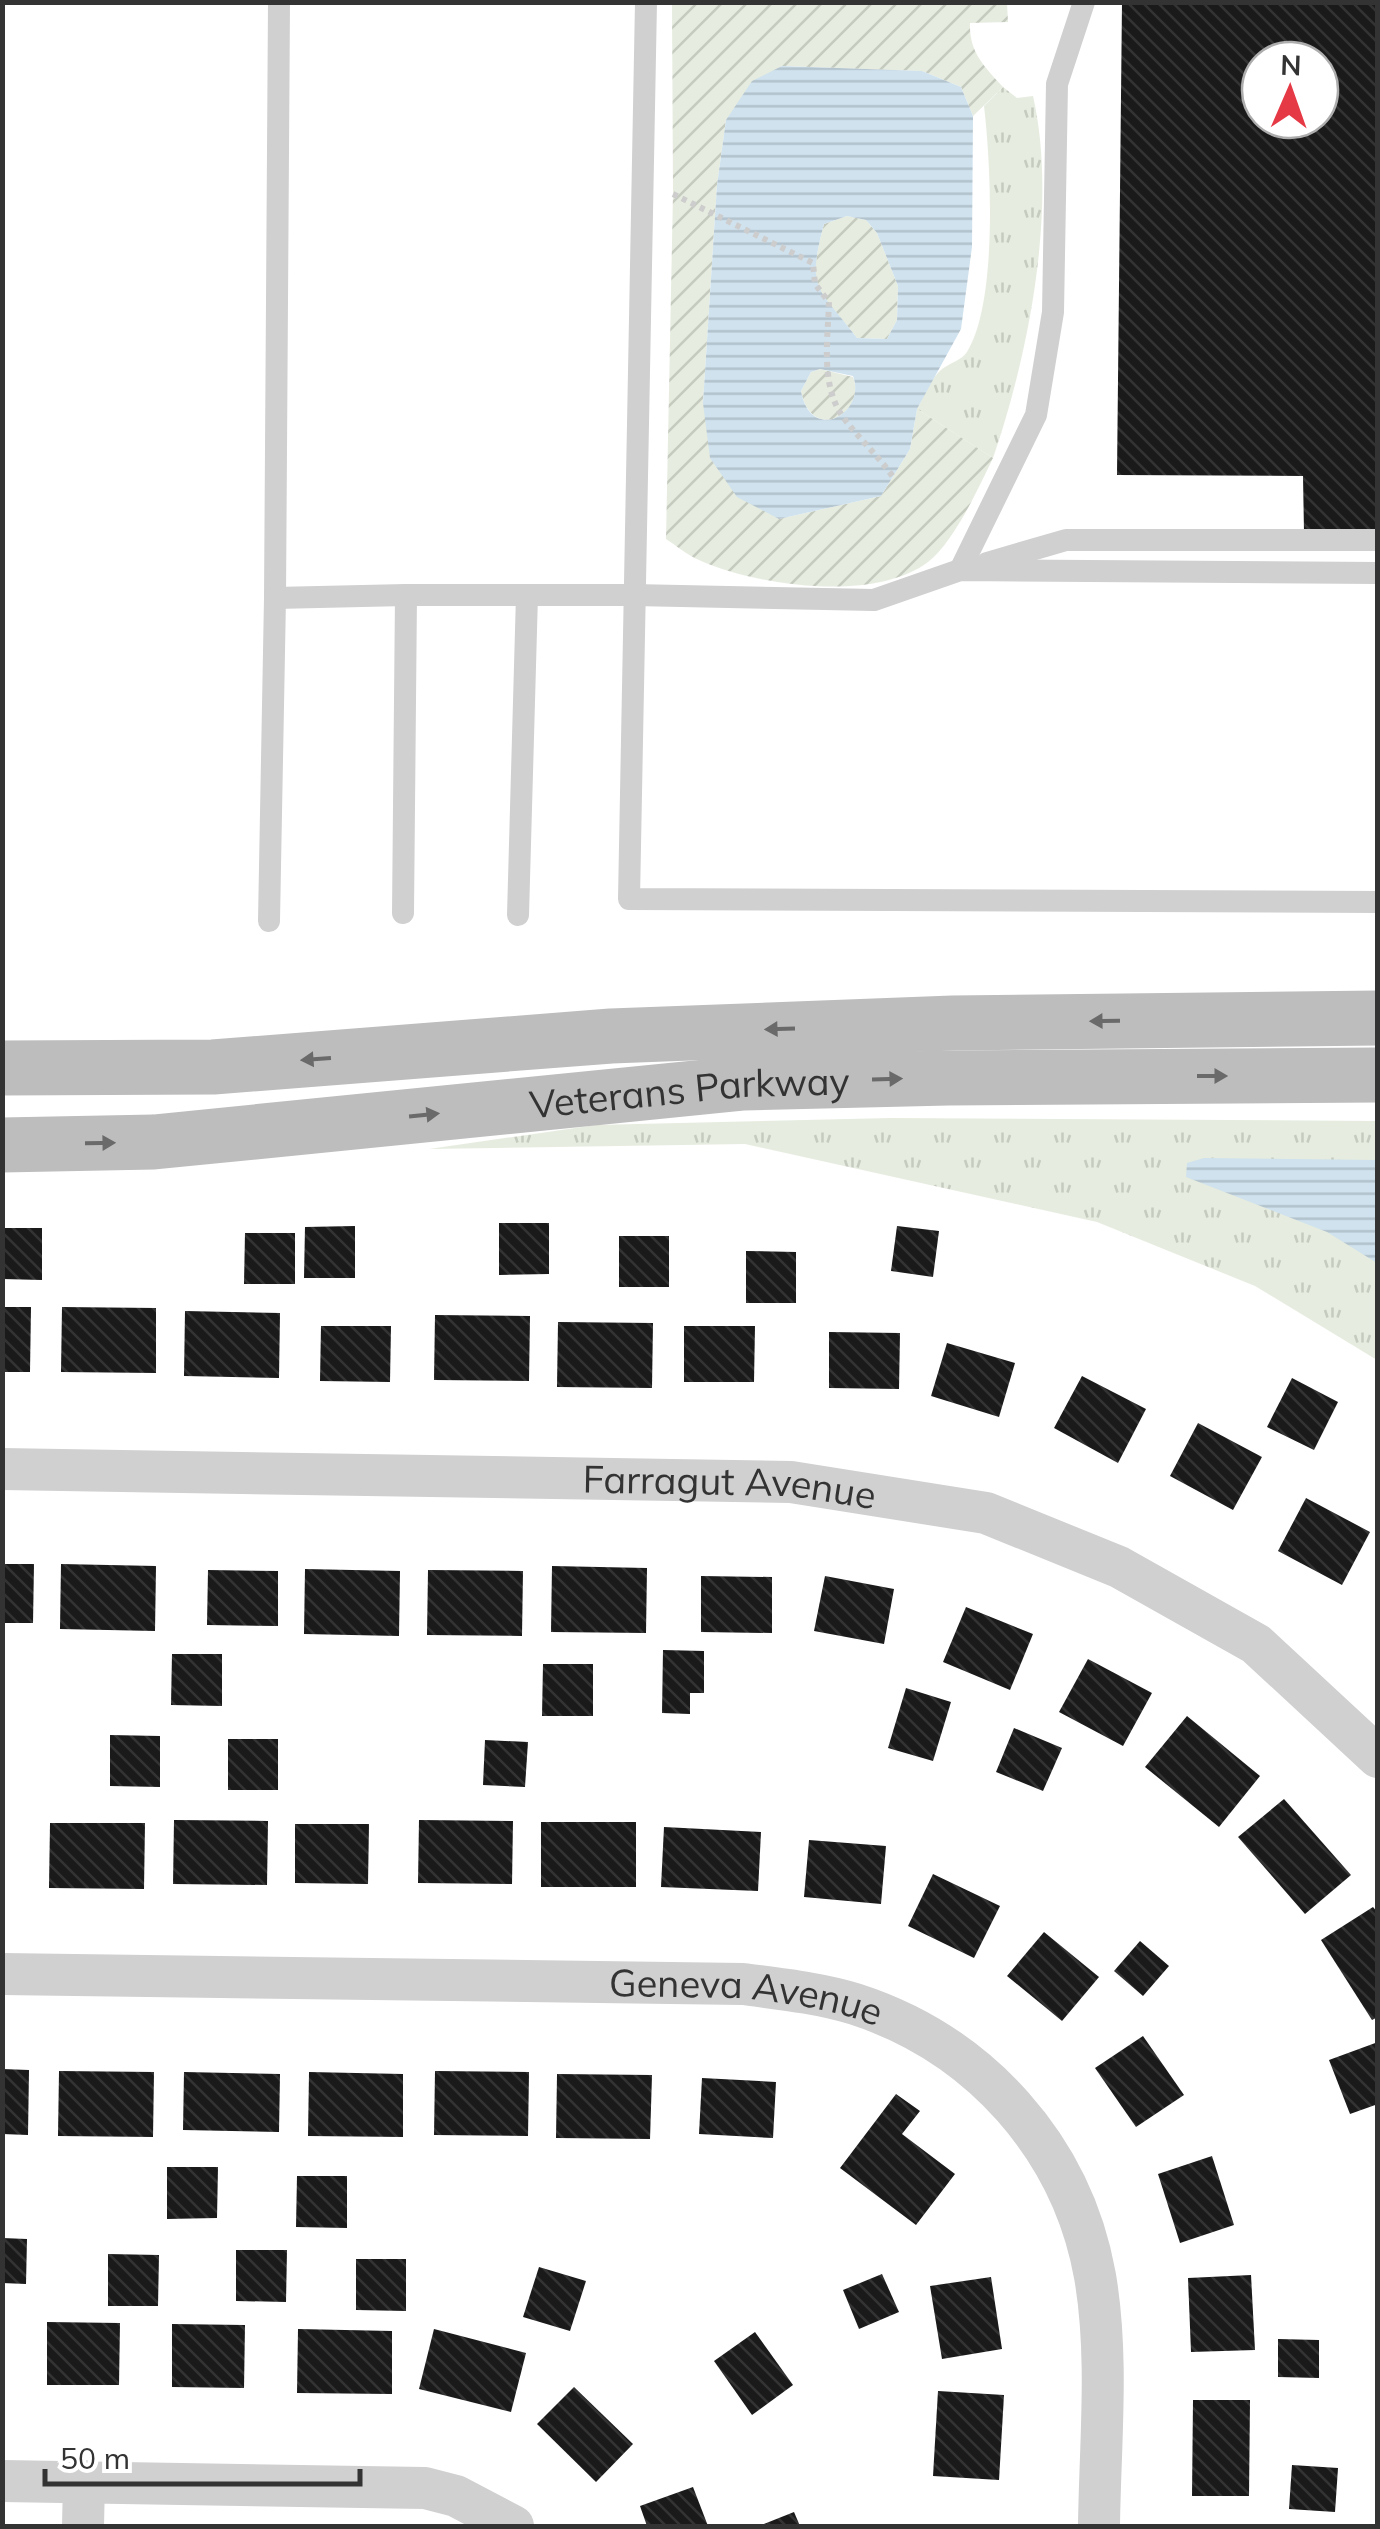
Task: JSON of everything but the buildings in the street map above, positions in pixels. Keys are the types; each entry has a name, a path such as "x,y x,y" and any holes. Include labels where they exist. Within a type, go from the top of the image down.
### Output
{"main road":[{"name":"Veterans Parkway","path":"2,1068 213,1067 611,1036 953,1023 1378,1018"},
{"name":"Veterans Parkway","path":"2,1145 154,1142 744,1083 1378,1075"}],"street":[{"name":"Farragut Avenue","path":"2,1469 791,1482 986,1514 1119,1567 1256,1644 1378,1757"},
{"name":"Geneva Avenue","path":"2,1974 743,1984 855,2004 908,2025 951,2049 1022,2115 1052,2160 1079,2220 1094,2275 1100,2322 1099,2526"},
{"path":"2,2481 425,2488 456,2496 512,2526"},
{"path":"84,2482 84,2526"}],"lane":[{"path":"269,921 279,2"},
{"path":"646,2 628,899 1378,902"},
{"path":"960,570 1036,415 1054,312 1057,84 1084,2"},
{"path":"274,598 406,594 874,600 960,570 1066,540 1370,540 1370,573 960,570"},
{"path":"1166,540 1166,570"},
{"path":"402,913 406,594"},
{"path":"518,914 528,595"}],"path":[{"path":"673,194 814,262 815,284 829,302 827,371 840,414 877,453 893,477"}],"green space":[{"path":"672,3 1007,3 1008,22 970,23 975,50 1003,87 973,116 961,87 922,71 782,66 726,120 717,185 703,403 779,519 881,496 910,449 917,409 993,458 965,513 938,553 905,575 847,586 783,583 723,569 695,558 666,539 673,194"},
{"path":"1003,87 1017,98 1033,96 1040,139 1041,231 1028,326 993,458 917,409 938,373 967,352 977,329 984,301 990,232 984,106"},
{"path":"847,216 866,220 877,233 898,286 897,320 887,339 857,338 819,287 816,263 824,224"},
{"path":"820,369 853,377 852,402 836,418 815,416 801,391 811,372"},
{"path":"891,1118 1377,1121 1377,1360 1255,1286 1097,1222 745,1144 429,1149 596,1125"}],"water":[{"path":"782,66 922,71 961,87 973,116 972,247 961,329 917,409 910,449 881,496 779,519 737,497 710,458 703,403 717,185 726,120 752,81","holes":["847,216 866,220 877,233 898,286 897,320 887,339 857,338 819,287 816,263 824,224","820,369 853,376 852,402 836,418 815,417 801,391 811,372"]},
{"path":"1204,1158 1377,1160 1377,1263 1327,1232 1186,1177 1187,1163"}]}
